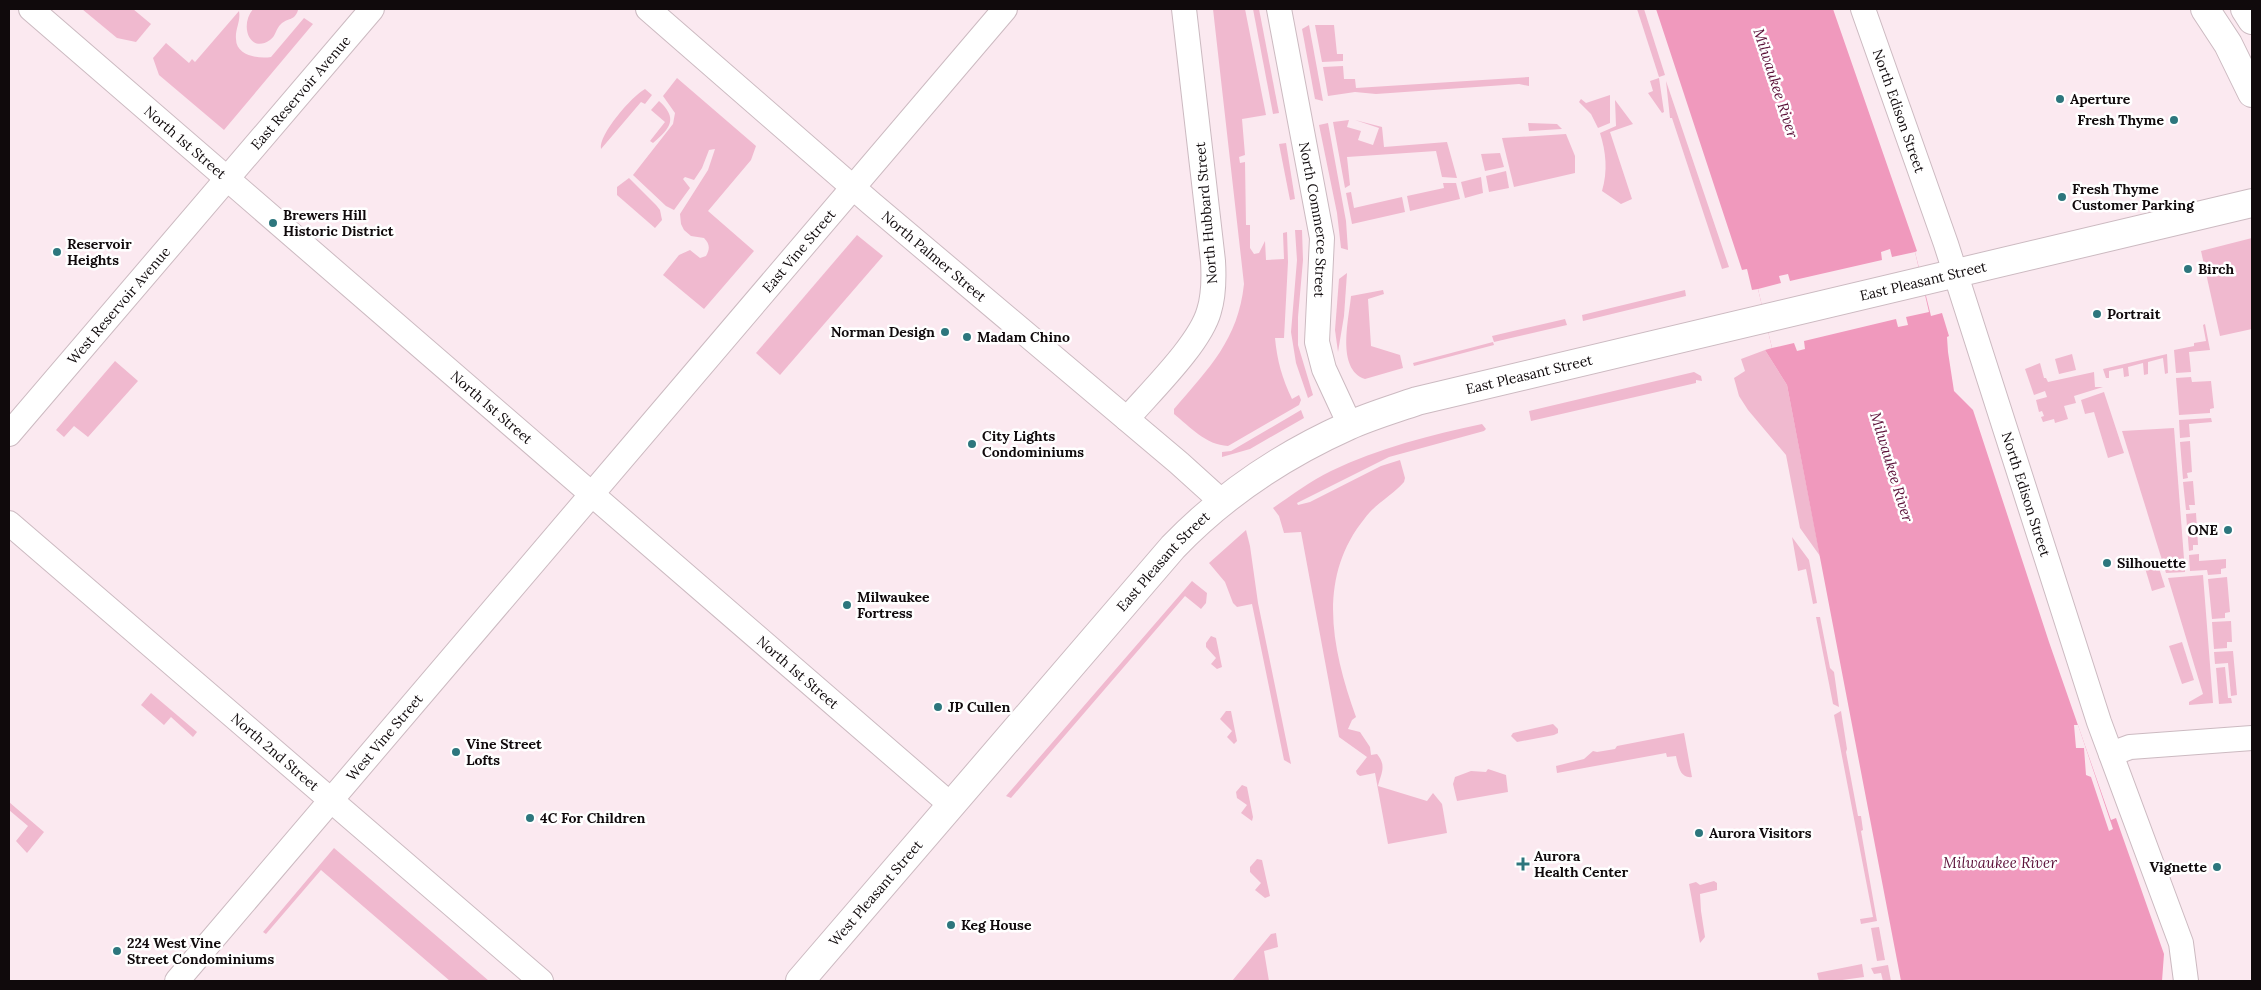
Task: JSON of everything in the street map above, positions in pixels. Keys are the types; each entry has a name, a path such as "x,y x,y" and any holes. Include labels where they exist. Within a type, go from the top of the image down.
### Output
{"street":[{"name":"North 1st Street","path":"31,9 229,178 951,805"},
{"name":"East Reservoir Avenue","path":"229,178 372,9"},
{"name":"North Palmer Street","path":"648,9 853,188 1127,419 1221,501"},
{"name":"East Vine Street","path":"593,493 1005,9"},
{"name":"North Hubbard Street","path":"1127,419 1189,347 1209,312 1213,292 1213,261 1184,9"},
{"name":"North Commerce Street","path":"1280,9 1322,238 1317,342 1324,369 1350,425"},
{"name":"North Edison Street","path":"1863,9 1955,275 2111,754 2181,943 2186,981"},
{"path":"2205,9 2228,44 2252,93"},
{"path":"2244,9 2252,20"},
{"name":"West Reservoir Avenue","path":"9,434 229,178"},
{"name":"East Pleasant Street","path":"951,805 1173,546 1221,501 1278,461 1350,425 1416,401 1955,275 2252,203"},
{"name":"West Vine Street","path":"177,981 593,493"},
{"name":"North 2nd Street","path":"9,523 541,981"},
{"path":"2111,754 2130,747 2252,738"},
{"name":"West Pleasant Street","path":"800,981 951,805"}],"shaded area":[{"path":"82,9 133,9 151,24 136,42 117,38"},
{"path":"253,9 298,10 293,18 279,26 270,40 257,43 252,41 247,30 249,16"},
{"path":"1213,9 1245,9 1266,115 1242,119 1245,155 1239,157 1240,163 1245,162 1246,225 1250,225 1250,248 1254,254 1259,253 1265,241 1266,260 1284,259 1283,233 1287,232 1288,262 1284,338 1275,338 1280,369 1288,391 1292,399 1299,395 1301,400 1299,405 1228,446 1205,439 1174,414 1174,409 1220,352 1241,304 1244,284"},
{"path":"1253,9 1259,9 1279,113 1273,114"},
{"path":"1637,9 1644,9 1665,75 1659,77"},
{"path":"239,11 236,35 237,45 244,53 255,57 271,57 304,18 313,24 224,130 159,75 153,58 166,43 189,63 192,59 195,62"},
{"path":"1309,25 1323,101 1315,99 1302,29"},
{"path":"1315,25 1334,25 1337,54 1343,54 1343,61 1322,62"},
{"path":"1343,66 1344,79 1355,79 1356,88 1529,77 1529,86 1519,84 1376,94 1355,92 1328,96 1323,67"},
{"path":"677,78 756,146 751,160 708,211 754,251 704,309 663,275 679,255 690,250 700,258 706,256 709,249 704,238 691,236 684,230 680,214 708,170 715,149 709,150 702,168 694,180 685,177 683,179 690,188 674,210 666,206 633,175 673,124 675,113 663,96"},
{"path":"1659,78 1664,112 1662,113 1648,93 1653,91 1650,81"},
{"path":"1666,81 1729,267 1722,269 1672,118 1670,118"},
{"path":"645,89 652,95 645,104 641,102 601,149 601,143 617,116 632,99"},
{"path":"1610,95 1610,123 1598,128 1591,114 1579,102 1581,99 1586,103"},
{"path":"1615,100 1633,124 1610,132 1632,199 1621,204 1602,191 1606,162 1600,133 1616,126"},
{"path":"659,101 669,113 670,123 668,128 653,143 650,141 665,122 651,110"},
{"path":"1349,120 1347,127 1361,131 1358,140 1373,145 1379,128 1355,120 1382,127 1384,147 1447,142 1457,178 1442,177 1436,151 1347,157 1350,185 1345,188 1333,122"},
{"path":"1328,123 1346,221 1348,250 1341,248 1337,213 1319,125"},
{"path":"1528,123 1557,124 1562,129 1529,131"},
{"path":"1566,134 1575,156 1575,173 1514,187 1502,138"},
{"path":"1286,143 1295,199 1290,200 1279,144"},
{"path":"1500,153 1504,167 1485,171 1481,154"},
{"path":"1506,171 1509,188 1489,192 1486,176"},
{"path":"1481,177 1483,193 1465,198 1461,182"},
{"path":"629,178 660,210 662,220 655,228 617,195 617,187"},
{"path":"1443,183 1456,183 1460,199 1410,211 1407,196 1444,188"},
{"path":"1351,192 1354,208 1402,197 1405,212 1352,224 1346,193"},
{"path":"1295,230 1302,230 1303,260 1298,317 1298,345 1313,395 1308,398 1296,363 1291,332 1297,260"},
{"path":"857,235 883,256 780,375 756,353"},
{"path":"2252,238 2252,329 2220,336 2201,251"},
{"path":"1347,273 1344,316 1338,352 1335,330 1339,279"},
{"path":"1383,290 1384,294 1368,299 1371,346 1400,355 1403,368 1365,379 1356,374 1350,365 1347,354 1346,342 1351,296"},
{"path":"1685,290 1686,296 1583,321 1582,315"},
{"path":"1565,319 1567,325 1494,342 1492,336"},
{"path":"2205,324 2210,350 2189,352 2191,372 2176,373 2174,350 2194,346 2194,343 2206,341 2203,325"},
{"path":"1493,342 1494,345 1414,366 1413,363"},
{"path":"1765,350 1787,385 1820,556 1800,528 1786,455 1748,410 1739,396 1734,378 1745,371 1741,359"},
{"path":"2072,354 2076,370 2059,374 2055,359"},
{"path":"2167,354 2168,373 2165,374 2163,358 2148,362 2148,374 2144,375 2143,363 2128,367 2129,376 2124,377 2123,368 2109,371 2109,378 2106,378 2103,369"},
{"path":"115,361 138,381 88,437 74,426 64,437 56,430"},
{"path":"2040,363 2044,378 2048,382 2094,372 2095,387 2103,387 2074,396 2076,403 2064,406 2068,419 2055,423 2054,419 2043,422 2041,417 2044,416 2042,411 2039,412 2036,400 2047,397 2045,391 2034,395 2025,369"},
{"path":"1694,372 1701,376 1702,381 1696,380 1696,383 1531,421 1529,411"},
{"path":"2191,377 2192,382 2211,381 2214,408 2210,409 2210,413 2179,415 2176,378"},
{"path":"2104,392 2124,453 2108,458 2094,412 2085,414 2081,400"},
{"path":"1301,410 1304,418 1250,449 1222,457 1222,452 1231,451"},
{"path":"2211,418 2212,422 2189,424 2190,437 2180,438 2179,420"},
{"path":"1482,424 1486,429 1484,431 1389,457 1297,503 1298,505 1310,502 1381,466 1400,460 1405,478 1404,482 1369,513 1350,541 1340,565 1334,590 1333,615 1340,666 1356,717 1352,720 1348,729 1360,732 1370,747 1371,755 1377,754 1380,758 1383,766 1378,786 1427,801 1433,793 1442,804 1447,833 1388,844 1375,773 1360,776 1357,774 1356,771 1367,757 1339,737 1301,532 1284,533 1279,516 1273,508 1316,479 1349,463 1405,443"},
{"path":"2174,428 2185,572 2166,573 2122,431"},
{"path":"2190,441 2192,472 2187,473 2188,478 2183,479 2180,442"},
{"path":"2193,481 2195,505 2189,505 2190,510 2186,510 2183,482"},
{"path":"2196,513 2198,545 2193,545 2193,550 2189,551 2186,514"},
{"path":"1246,530 1258,603 1291,764 1284,760 1252,604 1237,607 1233,603 1225,582 1209,563"},
{"path":"1792,537 1809,560 1817,603 1813,604 1806,569 1798,571"},
{"path":"2199,554 2199,561 2226,559 2226,568 2221,569 2221,574 2208,575 2207,570 2190,571 2189,555"},
{"path":"2158,565 2165,587 2152,591 2145,568"},
{"path":"2203,575 2213,703 2189,705 2189,702 2203,694 2168,578"},
{"path":"2227,577 2230,612 2225,613 2225,618 2212,619 2208,579"},
{"path":"1192,581 1207,593 1206,603 1201,609 1185,596 1011,798 1006,796"},
{"path":"1816,617 1820,617 1830,668 1834,672 1839,707 1833,704"},
{"path":"2231,621 2232,642 2227,642 2227,648 2214,649 2212,622"},
{"path":"1211,636 1216,638 1222,667 1217,669 1211,664 1216,658 1206,647 1206,643"},
{"path":"2182,642 2194,680 2182,684 2169,646"},
{"path":"2233,651 2237,695 2231,696 2228,663 2215,664 2214,652"},
{"path":"2225,667 2228,698 2231,698 2232,703 2219,704 2216,668"},
{"path":"151,693 197,732 193,737 171,717 164,725 141,705"},
{"path":"1226,711 1231,711 1237,741 1234,744 1227,737 1232,731 1220,719"},
{"path":"1841,711 1846,752 1858,816 1861,816 1863,830 1861,831 1877,921 1861,924 1860,919 1873,917 1834,715"},
{"path":"1553,724 1558,729 1558,733 1554,735 1517,742 1511,736 1513,733"},
{"path":"1684,733 1692,777 1682,774 1676,756 1667,757 1666,753 1557,773 1556,766 1584,759 1593,751 1615,749 1617,746"},
{"path":"1488,769 1506,775 1508,792 1457,801 1453,784 1455,777 1471,771 1486,772"},
{"path":"1242,785 1247,787 1253,817 1252,821 1241,813 1247,805 1237,798 1236,792"},
{"path":"9,802 44,832 27,853 16,841 28,826 9,810"},
{"path":"334,848 489,981 450,981 321,870 266,934 263,932"},
{"path":"1257,859 1262,860 1270,896 1265,898 1255,890 1261,883 1250,872 1250,867"},
{"path":"1714,881 1717,883 1717,890 1700,894 1705,937 1700,943 1689,884 1696,882 1700,885"},
{"path":"1879,927 1885,960 1877,961 1871,928"},
{"path":"1276,933 1278,947 1264,951 1269,981 1232,981 1271,934"},
{"path":"1862,964 1864,977 1819,981 1817,973"},
{"path":"1888,965 1891,981 1883,981 1881,973 1874,974 1871,968"}],"water":[{"name":"Milwaukee River","path":"1656,9 1833,9 1917,251 1915,252 1931,316 1942,313 1949,336 1947,337 1948,352 1954,391 1973,410 2049,642 2111,820 2116,818 2164,954 2162,981 1901,981 1787,385 1765,350 1772,348 1758,289 1752,290 1747,269 1742,270"}],"pier":[{"path":"1890,249 1892,257 1915,252 1929,312 1906,317 1908,325 1898,327 1896,319 1804,341 1805,349 1797,351 1794,343 1772,348 1758,289 1781,283 1779,276 1788,274 1790,281 1882,260 1881,252"},
{"path":"2074,725 2078,725 2113,829 2109,831 2091,777 2086,775 2084,748 2076,748"}],"place":[{"name":"Aperture","path":"2060,99"},
{"name":"Fresh Thyme","path":"2174,120"},
{"name":"Fresh Thyme Customer Parking","path":"2062,197"},
{"name":"Brewers Hill Historic District","path":"273,223"},
{"name":"Reservoir Heights","path":"57,252"},
{"name":"Birch","path":"2188,269"},
{"name":"Portrait","path":"2097,314"},
{"name":"Norman Design","path":"945,332"},
{"name":"Madam Chino","path":"967,337"},
{"name":"City Lights Condominiums","path":"972,444"},
{"name":"ONE","path":"2228,530"},
{"name":"Silhouette","path":"2107,563"},
{"name":"Milwaukee Fortress","path":"847,605"},
{"name":"JP Cullen","path":"938,707"},
{"name":"Vine Street Lofts","path":"456,752"},
{"name":"4C For Children","path":"530,818"},
{"name":"Aurora Visitors","path":"1699,833"},
{"name":"Aurora Health Center","path":"1523,864"},
{"name":"Vignette","path":"2217,867"},
{"name":"Keg House","path":"951,925"},
{"name":"224 West Vine Street Condominiums","path":"117,951"}]}
